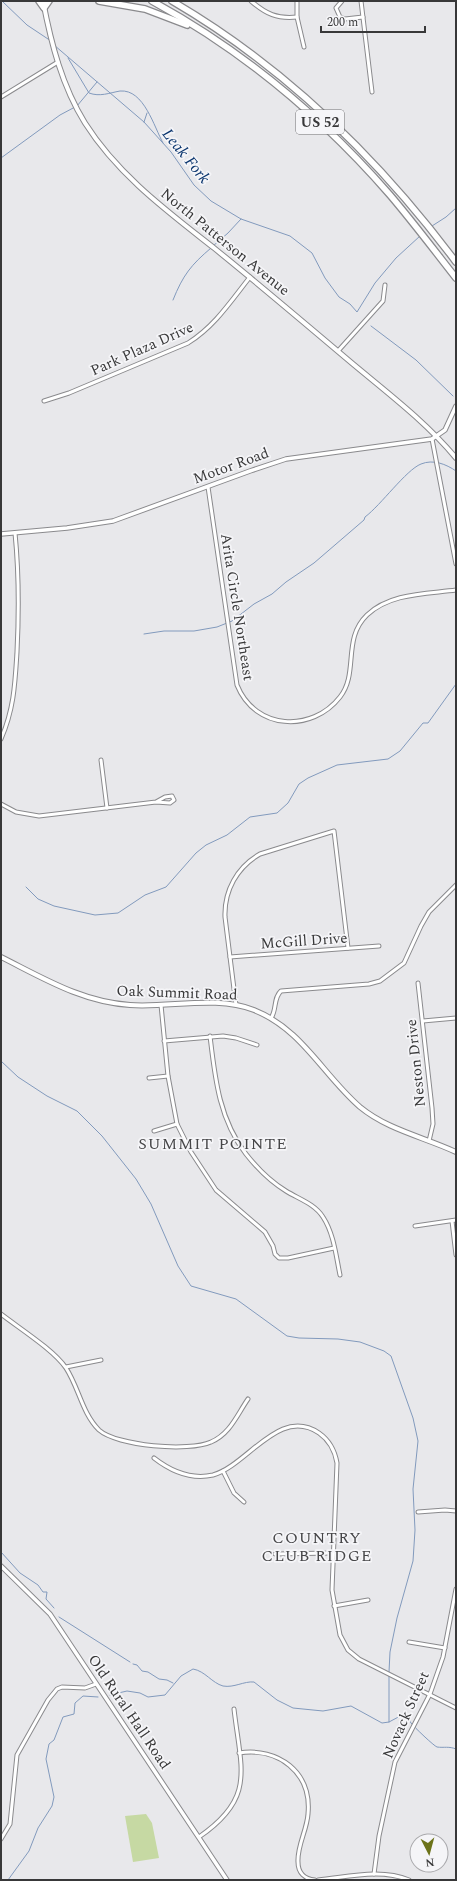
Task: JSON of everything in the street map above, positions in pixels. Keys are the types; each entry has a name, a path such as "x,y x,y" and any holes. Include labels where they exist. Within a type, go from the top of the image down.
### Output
{"highway":[{"path":"39,1 44,8 49,1"},
{"path":"99,1 145,9 206,34"},
{"name":"US 52","path":"152,1 206,34 286,93 341,143 390,196 456,278"},
{"name":"US 52","path":"172,1 211,25 272,69 351,138 397,187 456,262"},
{"path":"180,1 211,25"}],"main road":[{"name":"North Patterson Avenue","path":"43,1 50,39 72,100 85,123 119,167 160,206 250,277 438,436 456,458"},
{"name":"Oak Summit Road","path":"1,957 52,984 82,997 131,1005 236,1005 271,1018 298,1038 362,1108 399,1130 456,1152"}],"street":[{"path":"251,1 265,13 275,17 298,17"},
{"path":"297,1 298,17 304,47"},
{"path":"342,1 338,3 336,10 340,17 345,19 363,17"},
{"path":"361,1 372,92"},
{"path":"1,97 58,62"},
{"name":"Park Plaza Drive","path":"44,401 69,393 188,343 204,333 250,277"},
{"path":"338,351 383,301 385,285"},
{"name":"Motor Road","path":"1,534 68,528 113,521 286,459 432,439 438,436 447,426 456,406"},
{"path":"432,439 456,564"},
{"name":"Arita Circle Northeast","path":"208,487 237,685 250,706 269,718 281,722 306,720 318,716 336,702 346,688 349,679 351,650 357,629 366,616 379,606 399,598 456,590"},
{"path":"1,739 14,700 19,580 15,533"},
{"path":"101,760 107,808"},
{"path":"1,804 22,813 40,816 156,802 170,803 174,800 172,796 169,796 156,802"},
{"path":"236,1005 225,917 225,903 229,890 238,872 249,861 260,854 334,832 348,948"},
{"path":"271,1018 274,1012 277,995 280,991 374,984 397,970 406,960 429,912 456,885"},
{"name":"McGill Drive","path":"230,958 379,946"},
{"name":"Neston Drive","path":"418,983 432,1108 433,1124 429,1141"},
{"path":"161,1005 168,1076 177,1124 191,1152 216,1190 235,1208 265,1232 273,1246 275,1254 279,1258 288,1258 334,1248"},
{"path":"423,1021 456,1018"},
{"path":"164,1041 210,1036 236,1038 257,1045"},
{"path":"210,1036 219,1101 228,1125 237,1142 256,1166 273,1182 303,1200 323,1216 331,1234 340,1276"},
{"path":"148,1078 168,1076"},
{"path":"154,1131 177,1124"},
{"path":"415,1226 456,1220"},
{"path":"452,1221 456,1255"},
{"path":"1,1314 54,1355 66,1367 86,1411 100,1431 111,1436 149,1446 195,1445 211,1442 230,1428 248,1399"},
{"path":"66,1367 102,1360"},
{"path":"154,1458 176,1472 193,1477 213,1474 223,1471 282,1428 305,1427 320,1433 336,1455 337,1463 332,1590 340,1635 344,1644 352,1654 456,1708"},
{"path":"223,1471 234,1493 244,1502"},
{"path":"418,1512 444,1510 456,1511"},
{"path":"275,1554 333,1553"},
{"name":"Old Rural Hall Road","path":"1,1566 49,1613 227,1880"},
{"name":"Novack Street","path":"374,1874 379,1836 396,1762 430,1694 445,1648 456,1589"},
{"path":"334,1606 368,1600"},
{"path":"409,1642 445,1648"},
{"path":"1,1839 10,1824 17,1756 48,1700 57,1689 62,1687 85,1688 96,1684"},
{"path":"198,1837 222,1819 236,1802 241,1785 234,1709"},
{"path":"239,1753 262,1752 280,1758 295,1770 303,1783 308,1797 309,1810 298,1857 298,1863 302,1874 310,1880 374,1874 390,1874 409,1880"}],"green space":[{"path":"146,1814 152,1823 159,1858 133,1862 125,1816"}],"waterway":[{"name":"Leak Fork","path":"2,1 27,25 51,41"},
{"name":"Leak Fork","path":"54,45 144,122 171,152 194,185 211,201 241,219 290,236 312,253 325,278 339,297 350,304 357,312 375,283 396,258 420,236"},
{"path":"68,58 89,93 101,95 120,91 128,92 136,96 147,110 163,143"},
{"path":"77,106 97,82"},
{"path":"1,158 60,115 75,107"},
{"path":"144,122 147,113"},
{"path":"432,226 456,208"},
{"path":"213,246 241,219"},
{"path":"173,300 188,271 211,248"},
{"name":"Leak Fork","path":"371,326 416,360 453,396"},
{"path":"144,634 164,631 194,631 217,627 232,621 314,563 364,520 365,517 401,480 415,468 421,464 435,462 444,464 456,471"},
{"path":"26,887 38,899 54,906 95,915 118,913 145,895 166,887 196,853 206,845 227,835 250,817 277,813 288,803 299,784 308,778 337,765 388,759 400,751 423,723 428,723 456,684"},
{"path":"1,1061 18,1077 47,1096 77,1111 102,1136 136,1179 151,1204 178,1266 191,1286 236,1299 287,1336 360,1342 384,1351 391,1356 413,1418 418,1441 413,1489 415,1530 413,1561 397,1618 390,1652 389,1672"},
{"path":"1,1552 20,1573 38,1585 43,1592 47,1592 46,1599 54,1608"},
{"path":"59,1617 130,1662"},
{"path":"133,1664 137,1665 142,1671 148,1672 159,1679 167,1680 173,1683"},
{"path":"110,1695 127,1691 140,1693 148,1697 165,1695 181,1676 193,1669 201,1672 223,1686 254,1682 277,1700 293,1708 323,1711 351,1706 382,1723 389,1722 404,1714 408,1716 410,1722 435,1746 456,1749"},
{"path":"389,1675 389,1722"},
{"path":"8,1880 29,1851 38,1828 52,1806 54,1797 46,1759 49,1744 54,1740 63,1717 74,1714 75,1703 83,1696 98,1697"}],"district":[{"name":"SUMMIT POINTE","path":"213,1144"},
{"name":"COUNTRY CLUB RIDGE","path":"317,1547"}]}
